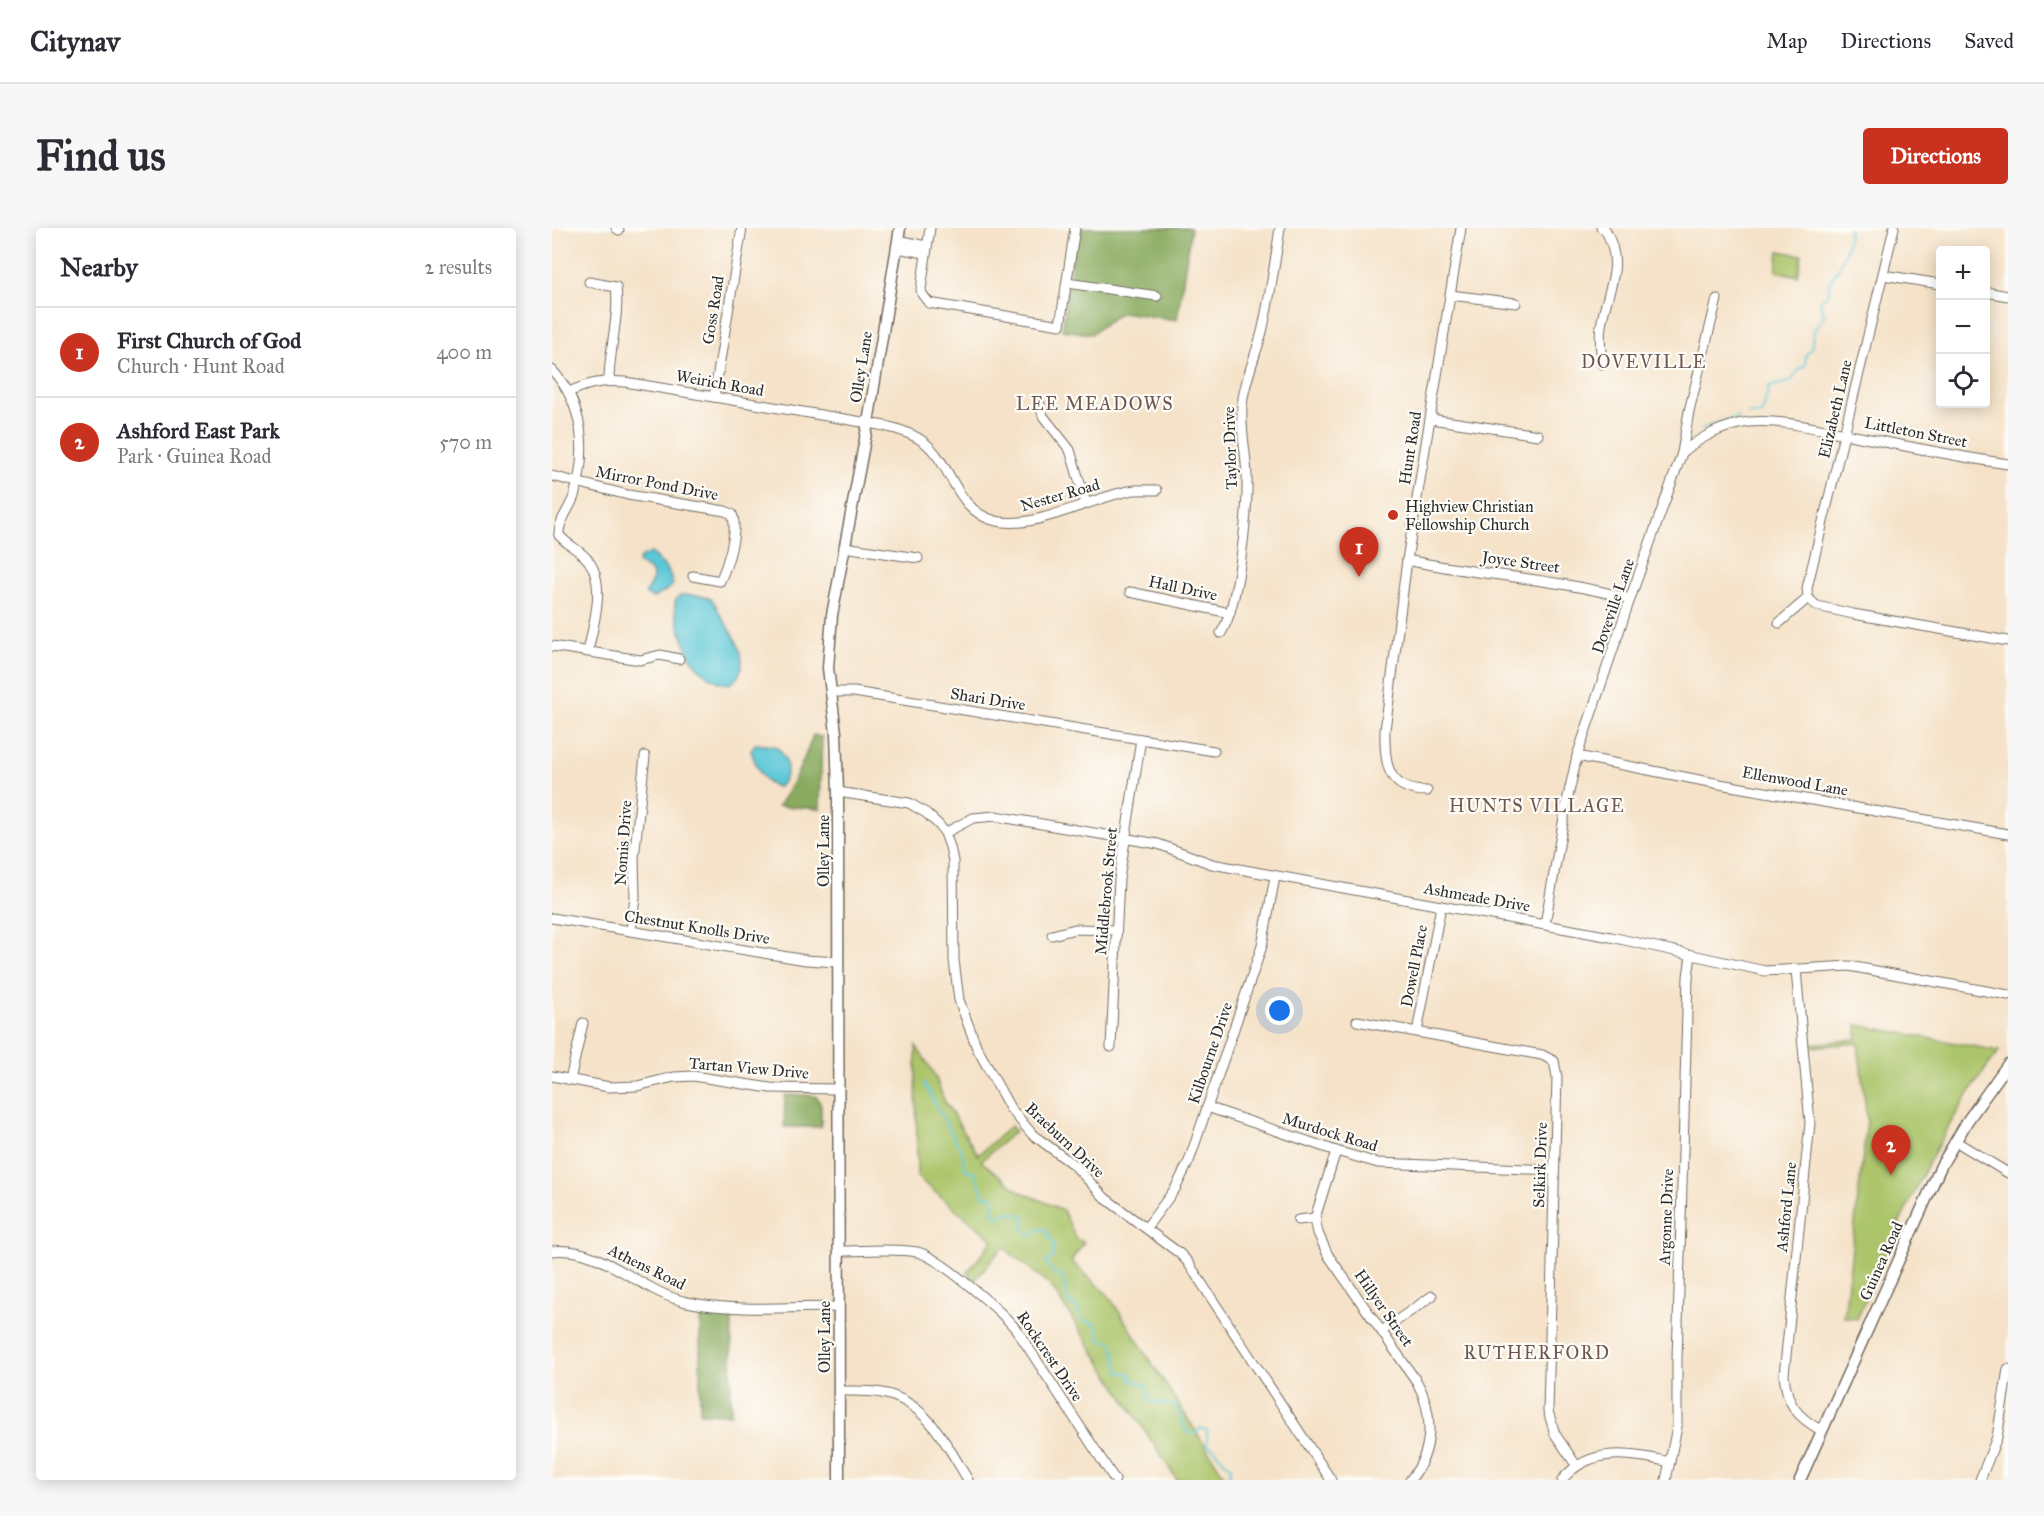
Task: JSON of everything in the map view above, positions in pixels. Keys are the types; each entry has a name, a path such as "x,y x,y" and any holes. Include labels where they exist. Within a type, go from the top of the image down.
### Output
{"main road":[{"name":"Olley Lane","path":"839,1480 838,792 836,733 828,668 829,642 900,228"},
{"name":"Guinea Road","path":"1801,1480 1925,1199 1955,1141 2008,1064"}],"street":[{"name":"Goss Road","path":"714,397 742,228"},
{"path":"930,228 922,294 929,303 1060,325 1075,228"},
{"name":"Taylor Drive","path":"1221,633 1230,613 1246,505 1243,398 1270,296 1280,228"},
{"name":"Hunt Road","path":"1427,791 1412,791 1399,784 1389,769 1385,756 1385,730 1407,560 1461,228"},
{"path":"1602,364 1601,327 1616,263 1604,228"},
{"name":"Elizabeth Lane","path":"1808,598 1807,588 1894,228"},
{"path":"898,244 926,249"},
{"path":"1883,274 1936,283"},
{"path":"589,282 616,287 618,303 610,351 609,381"},
{"path":"1067,283 1157,296"},
{"path":"1990,293 2008,296"},
{"path":"1450,295 1516,303"},
{"name":"Doveville Lane","path":"1545,924 1577,756 1682,453 1689,411 1717,299"},
{"path":"552,370 569,392 578,418 582,441 581,468 573,498 556,537 586,558 596,576 598,593 588,652"},
{"name":"Weirich Road","path":"569,392 585,385 609,381 868,423"},
{"path":"1040,404 1043,416 1070,450 1086,503"},
{"path":"1431,419 1538,435"},
{"name":"Nester Road","path":"868,423 905,432 924,442 941,461 964,501 976,512 991,520 1006,523 1023,522 1128,491 1157,490"},
{"name":"Littleton Street","path":"1682,453 1705,438 1745,423 1778,423 2008,464"},
{"name":"Mirror Pond Drive","path":"552,476 628,495 732,514 735,520 728,562 720,581 693,576"},
{"path":"844,547 918,558"},
{"name":"Joyce Street","path":"1407,560 1433,566 1542,580 1630,599"},
{"name":"Hall Drive","path":"1130,592 1230,613"},
{"path":"1779,623 1808,598 1817,606 1844,612 2008,641"},
{"path":"552,646 640,660 660,656 680,659"},
{"name":"Shari Drive","path":"831,692 854,692 1214,751"},
{"name":"Middlebrook Street","path":"1112,1047 1119,879 1141,739"},
{"name":"Nomis Drive","path":"631,931 635,897 634,858 645,756"},
{"name":"Ellenwood Lane","path":"1577,756 1725,785 2008,834"},
{"name":"Braeburn Drive","path":"838,792 909,803 927,813 945,833 953,861 956,984 963,1015 977,1048 1010,1107 1025,1128 1075,1166 1105,1198 1179,1253 1200,1277 1331,1480"},
{"name":"Ashmeade Drive","path":"945,833 973,818 990,816 1124,837 1158,844 1212,864 1545,924 1765,971 1849,966 2008,995"},
{"name":"Kilbourne Drive","path":"1146,1228 1182,1176 1208,1107 1262,946 1275,876"},
{"name":"Dowell Place","path":"1417,1032 1441,906"},
{"name":"Chestnut Knolls Drive","path":"552,918 806,960 837,962"},
{"path":"1052,935 1075,929 1116,930"},
{"name":"Argonne Drive","path":"1666,1480 1678,1413 1677,1348 1688,977 1691,955"},
{"name":"Ashford Lane","path":"1796,970 1810,1123 1784,1375 1787,1395 1796,1413 1822,1431"},
{"name":"Selkirk Drive","path":"1357,1021 1558,1057 1548,1410 1555,1434 1576,1465"},
{"path":"570,1080 583,1023"},
{"name":"Tartan View Drive","path":"552,1076 597,1086 620,1088 674,1077 693,1076 770,1088 838,1089"},
{"name":"Murdock Road","path":"1208,1107 1365,1160 1390,1164 1554,1170"},
{"path":"1955,1141 2008,1173"},
{"path":"1298,1220 1315,1218 1336,1151"},
{"name":"Hillyer Street","path":"1315,1218 1318,1233 1328,1255 1417,1382 1426,1401 1429,1435 1427,1447 1419,1467 1410,1480"},
{"name":"Athens Road","path":"552,1251 566,1250 583,1253 664,1295 688,1302 727,1307 839,1307"},
{"name":"Rockcrest Drive","path":"839,1251 910,1251 928,1256 1003,1315 1018,1332 1115,1480"},
{"path":"1382,1331 1432,1296"},
{"path":"1980,1480 1997,1437 2008,1369"},
{"path":"839,1391 882,1393 910,1403 930,1422 968,1480"},
{"path":"1562,1480 1576,1465 1596,1457 1621,1454 1670,1462"}],"green space":[{"path":"1076,228 1191,228 1177,320 1121,312 1091,334 1062,330"},
{"path":"1779,251 1802,255 1798,276 1776,271"},
{"path":"813,735 822,737 820,809 778,806 798,772"},
{"path":"1857,1025 1999,1051 1976,1082 1937,1147 1903,1215 1857,1319 1844,1317 1867,1120 1858,1043 1813,1047 1813,1044 1857,1039"},
{"path":"916,1046 934,1073 944,1100 978,1155 1011,1126 1015,1131 981,1161 1019,1191 1063,1210 1076,1239 1084,1242 1071,1261 1109,1296 1227,1480 1177,1480 1051,1286 1003,1247 975,1280 967,1273 993,1240 917,1177"},
{"path":"785,1095 817,1097 821,1105 821,1127 784,1127"},
{"path":"700,1314 732,1316 731,1414 700,1413"}],"water":[{"path":"651,553 668,570 673,584 669,589 653,598 646,595 646,592 653,574 638,562 640,558"},
{"path":"684,595 705,596 713,601 735,637 742,664 740,673 734,681 725,683 708,676 693,660 681,633 676,613 676,600"},
{"path":"755,744 775,746 786,760 787,771 779,787 768,782 760,774 751,751"}],"waterway":[{"path":"1748,414 1762,414 1769,387 1791,381 1800,368 1805,367 1806,354 1811,350 1814,330 1824,316 1820,301 1829,293 1829,284 1843,258 1849,228"},
{"path":"1701,429 1738,417"},
{"path":"924,1083 963,1154 965,1169 975,1173 984,1196 993,1196 994,1215 999,1217 1009,1212 1024,1216 1024,1229 1030,1236 1037,1230 1045,1229 1054,1245 1053,1257 1046,1262 1053,1273 1062,1276 1069,1304 1076,1306 1083,1321 1096,1324 1100,1340 1113,1343 1119,1372 1131,1374 1131,1380 1146,1385 1149,1401 1176,1406 1187,1433 1197,1433 1200,1428 1207,1430 1207,1445 1231,1466 1229,1480"}],"place":[{"name":"Highview Christian Fellowship Church","path":"1393,515"},
{"name":"First Church of God","path":"1359,577"},
{"name":"Ashford East Park","path":"1891,1175"}],"district":[{"name":"DOVEVILLE","path":"1644,362"},
{"name":"LEE MEADOWS","path":"1095,404"},
{"name":"HUNTS VILLAGE","path":"1537,806"},
{"name":"RUTHERFORD","path":"1537,1353"}]}
